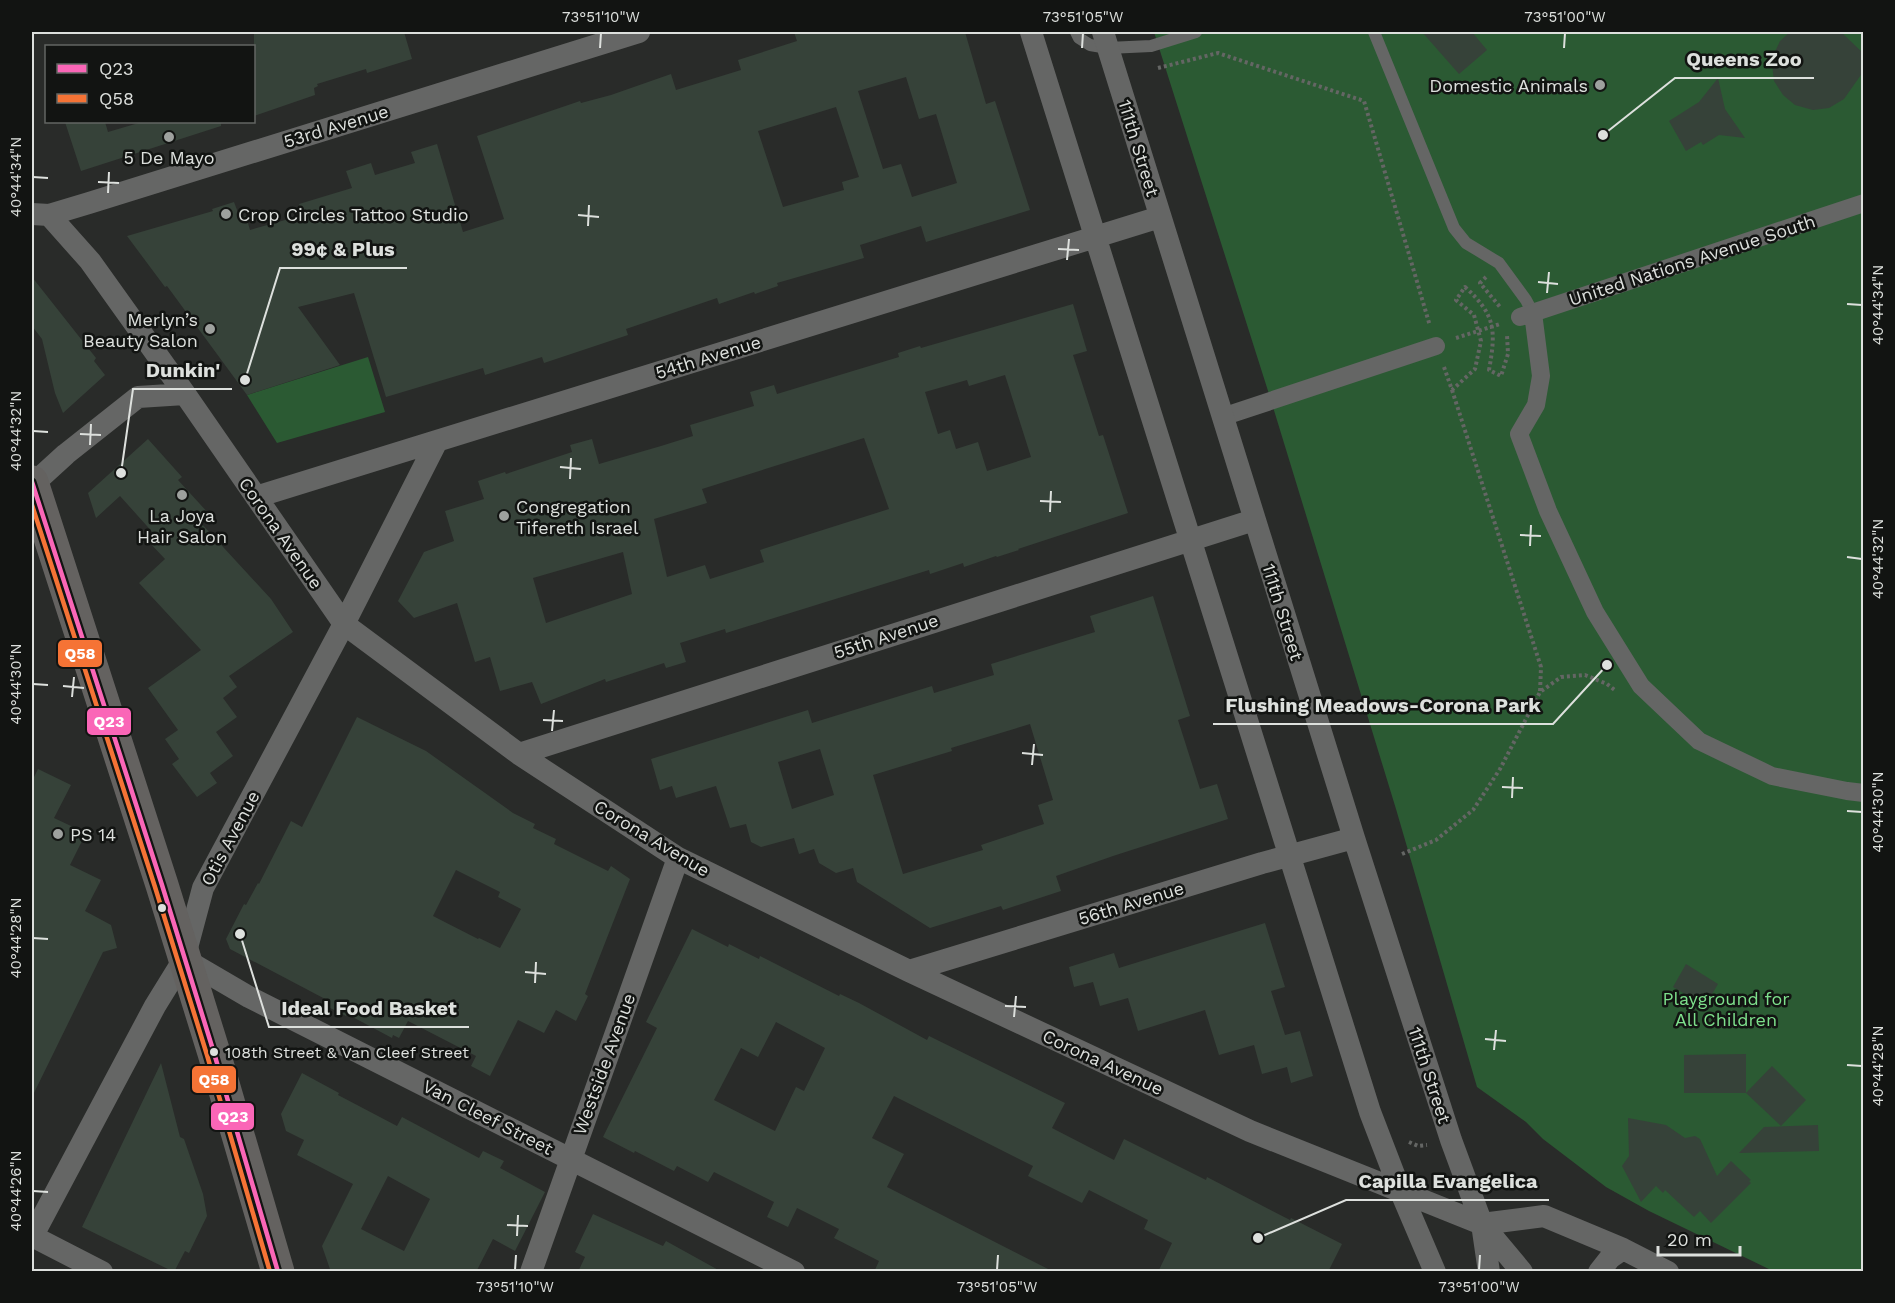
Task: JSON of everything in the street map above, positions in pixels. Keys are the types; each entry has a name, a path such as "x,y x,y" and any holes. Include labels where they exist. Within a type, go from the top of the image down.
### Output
{"main road":[{"path":"32,484 162,885 211,1042 278,1272"}],"street":[{"name":"53rd Avenue","path":"40,214 639,32"},
{"path":"1031,32 1370,1112 1435,1272"},
{"name":"111th Street","path":"1105,40 1450,1140 1482,1224"},
{"name":"United Nations Avenue South","path":"1519,318 1863,203"},
{"name":"Corona Avenue","path":"40,214 90,261 344,624 519,754 678,858 909,971 1251,1131 1482,1224 1521,1272"},
{"name":"54th Avenue","path":"256,497 1160,217"},
{"path":"1519,318 1542,376 1536,405 1519,434 1548,511 1595,612 1641,686 1699,741 1772,776 1863,793"},
{"path":"1222,417 1436,346"},
{"path":"32,484 138,397 185,394"},
{"name":"Otis Avenue","path":"32,1236 155,1006 184,959 203,888 344,624 437,441"},
{"name":"55th Avenue","path":"519,754 1254,520"},
{"name":"56th Avenue","path":"909,971 1290,855 1354,838"},
{"name":"Westside Avenue","path":"531,1272 678,858"},
{"name":"Van Cleef Street","path":"184,959 249,997 794,1272"},
{"name":"Corona Avenue","path":"1482,1224 1544,1216 1668,1272"},
{"path":"1482,1224 1489,1272"},
{"path":"32,1236 102,1272"},
{"path":"1599,1272 1610,1258 1623,1250"}],"lane":[{"path":"1076,32 1079,38 1090,45 1105,40 1151,46 1196,32"},
{"path":"1374,32 1454,228 1466,243 1499,263 1526,300 1519,318"}],"path":[{"path":"1158,68 1218,52 1364,101 1436,346 1541,667 1540,692 1500,769 1473,810 1436,840 1402,854"},
{"path":"1490,273 1480,283 1499,305 1519,318"},
{"path":"1452,390 1475,369 1481,341 1474,315 1456,300 1465,287 1479,300 1492,326 1494,343 1490,370 1501,376 1519,318"},
{"path":"1436,346 1519,318"},
{"path":"1540,692 1561,677 1585,675 1607,684 1638,708 1651,696"},
{"path":"1402,1136 1408,1142 1418,1146 1429,1145"}],"green space":[{"name":"Playground for All Children","path":"1154,32 1863,32 1863,1271 1773,1271 1649,1211 1606,1187 1543,1139 1526,1122 1477,1087 1396,809 1269,394"},
{"path":"368,357 385,412 277,443 247,395"}],"building":[{"path":"254,32 404,32 412,59 367,73 366,69 317,84 318,86 314,88 315,95 255,116"},
{"path":"794,32 965,32 986,104 995,101 1030,210 926,242 921,226 860,245 864,258 777,283 778,286 719,304 717,298 626,329 628,335 544,363 542,357 485,375 483,368 386,397 354,293 298,307 340,365 247,395 167,286 165,287 127,236 213,211 212,209 234,202 240,218 246,216 250,230 303,215 299,204 352,188 346,171 371,163 375,175 415,163 411,152 437,144 463,232 504,219 477,136 580,101 581,103 611,95 671,74 676,90 741,70 738,60 797,41","holes":["906,77 919,119 936,114 957,183 912,197 901,164 883,169 858,91","836,107 859,177 842,182 844,190 783,207 758,131"]},
{"path":"1422,32 1472,32 1487,50 1459,74"},
{"path":"1790,32 1841,32 1863,53 1863,72 1844,99 1829,108 1813,110 1795,105 1783,95 1774,81 1772,64 1780,41"},
{"path":"1718,78 1725,109 1745,138 1719,135 1703,145 1701,142 1686,151 1669,121 1699,102"},
{"path":"65,123 105,123 108,132 139,123 221,123 221,126 81,171"},
{"path":"32,277 96,358 94,361 105,375 63,413 55,393 42,339 32,326"},
{"path":"1073,304 1087,351 1073,355 1099,436 1103,435 1128,513 964,567 963,563 930,574 929,570 726,633 725,629 680,643 686,662 666,668 664,663 606,682 605,679 541,704 532,682 500,691 490,657 475,662 457,603 414,618 398,601 424,552 454,541 445,511 484,499 478,481 572,452 570,445 592,439 599,464 661,446 693,436 690,425 754,406 750,392 774,385 777,394 899,357 898,353 920,346 921,348","holes":["1005,375 1031,457 987,471 978,442 956,449 950,430 938,434 925,392 967,380 969,386","864,438 889,509 760,550 764,562 710,579 705,565 667,577 654,519 707,503 702,489","623,552 632,594 546,623 533,578"]},
{"path":"148,439 182,477 178,480 210,515 201,523 271,599 293,632 229,676 237,687 223,698 237,717 216,732 233,756 210,773 217,783 197,797 172,764 179,759 165,739 178,730 148,688 201,650 139,583 165,559 148,541 155,535 120,496 96,518 88,493"},
{"path":"1153,596 1190,716 1178,720 1200,789 1217,784 1228,819 1056,876 1061,891 1003,910 1001,906 930,928 857,882 853,868 836,873 819,863 814,849 799,854 794,838 761,847 751,842 746,824 730,828 716,786 676,798 672,786 660,790 651,759 808,710 812,723 932,686 934,693 994,675 991,664 1095,632 1090,616","holes":["1030,724 1053,800 1038,805 1044,824 981,845 983,850 903,874 873,775","820,749 834,795 792,809 778,762"]},
{"path":"357,717 426,751 513,813 535,824 533,828 556,839 554,844 608,871 611,866 630,879 585,994 588,996 576,1021 556,1010 544,1033 518,1020 490,1076 471,1066 476,1056 408,1021 399,1038 393,1035 392,1038 347,1014 346,1016 324,1005 327,1000 230,949 226,939 244,904 246,905 259,884 291,821 302,827","holes":["456,870 500,892 498,897 521,909 500,948 433,916"]},
{"name":"PS 14","path":"38,769 71,785 54,818 86,833 70,865 101,880 85,911 111,925 117,948 103,952 32,1097 32,781"},
{"path":"1265,923 1285,987 1271,991 1285,1035 1300,1031 1313,1076 1291,1083 1287,1067 1262,1074 1254,1045 1219,1055 1205,1010 1138,1031 1128,998 1100,1006 1093,982 1074,987 1069,967 1114,953 1119,968"},
{"path":"692,929 728,947 729,944 759,959 760,956 839,996 840,994 859,1003 927,1040 929,1036 1065,1103 1052,1128 1114,1160 1124,1139 1342,1244 1328,1272 1158,1272 1172,1243 1144,1229 1148,1220 1089,1190 1082,1203 1028,1176 1033,1166 894,1096 872,1138 904,1154 887,1187 1054,1272 874,1272 879,1261 834,1238 839,1229 797,1208 788,1227 767,1217 774,1202 714,1172 708,1182 677,1166 674,1171 603,1137 657,1028 646,1022","holes":["776,1022 825,1048 804,1091 796,1087 775,1131 714,1100 741,1048 758,1057"]},
{"path":"1686,964 1718,984 1705,1006 1673,987"},
{"path":"1746,1054 1746,1093 1684,1093 1684,1055"},
{"path":"161,1063 180,1137 184,1139 203,1194 207,1216 189,1253 185,1251 174,1272 82,1227"},
{"path":"1772,1066 1806,1100 1781,1126 1746,1093"},
{"path":"302,1073 397,1126 402,1117 479,1158 483,1151 504,1161 500,1168 545,1192 515,1251 493,1239 476,1272 331,1272 322,1246 353,1184 297,1155 304,1140 286,1131 281,1114","holes":["388,1176 430,1199 404,1251 361,1229"]},
{"path":"1628,1118 1666,1125 1685,1138 1695,1136 1700,1139 1717,1176 1731,1161 1751,1180 1749,1181 1751,1183 1711,1223 1700,1211 1694,1217 1665,1190 1663,1193 1656,1186 1641,1202 1622,1166 1629,1156"},
{"path":"1818,1125 1819,1151 1739,1153 1764,1127"},
{"path":"593,1214 663,1246 666,1241 722,1272 578,1272 585,1257 575,1252"}],"transit line":[{"name":"Q23","path":"32,482 162,885 278,1272"},
{"name":"Q58","path":"32,505 155,887 270,1272"}],"place":[{"name":"Domestic Animals","path":"1600,85"},
{"name":"Queens Zoo","path":"1603,135"},
{"name":"5 De Mayo","path":"169,137"},
{"name":"Crop Circles Tattoo Studio","path":"226,214"},
{"name":"Merlyn’s Beauty Salon","path":"210,329"},
{"name":"99¢ & Plus","path":"245,380"},
{"name":"Dunkin'","path":"121,473"},
{"name":"La Joya Hair Salon","path":"182,495"},
{"name":"Congregation Tifereth Israel","path":"504,516"},
{"name":"Flushing Meadows-Corona Park","path":"1607,665"},
{"name":"PS 14","path":"58,834"},
{"name":"Ideal Food Basket","path":"240,934"},
{"name":"108th Street & Van Cleef Street","path":"214,1052"},
{"name":"Capilla Evangelica","path":"1258,1238"}]}
